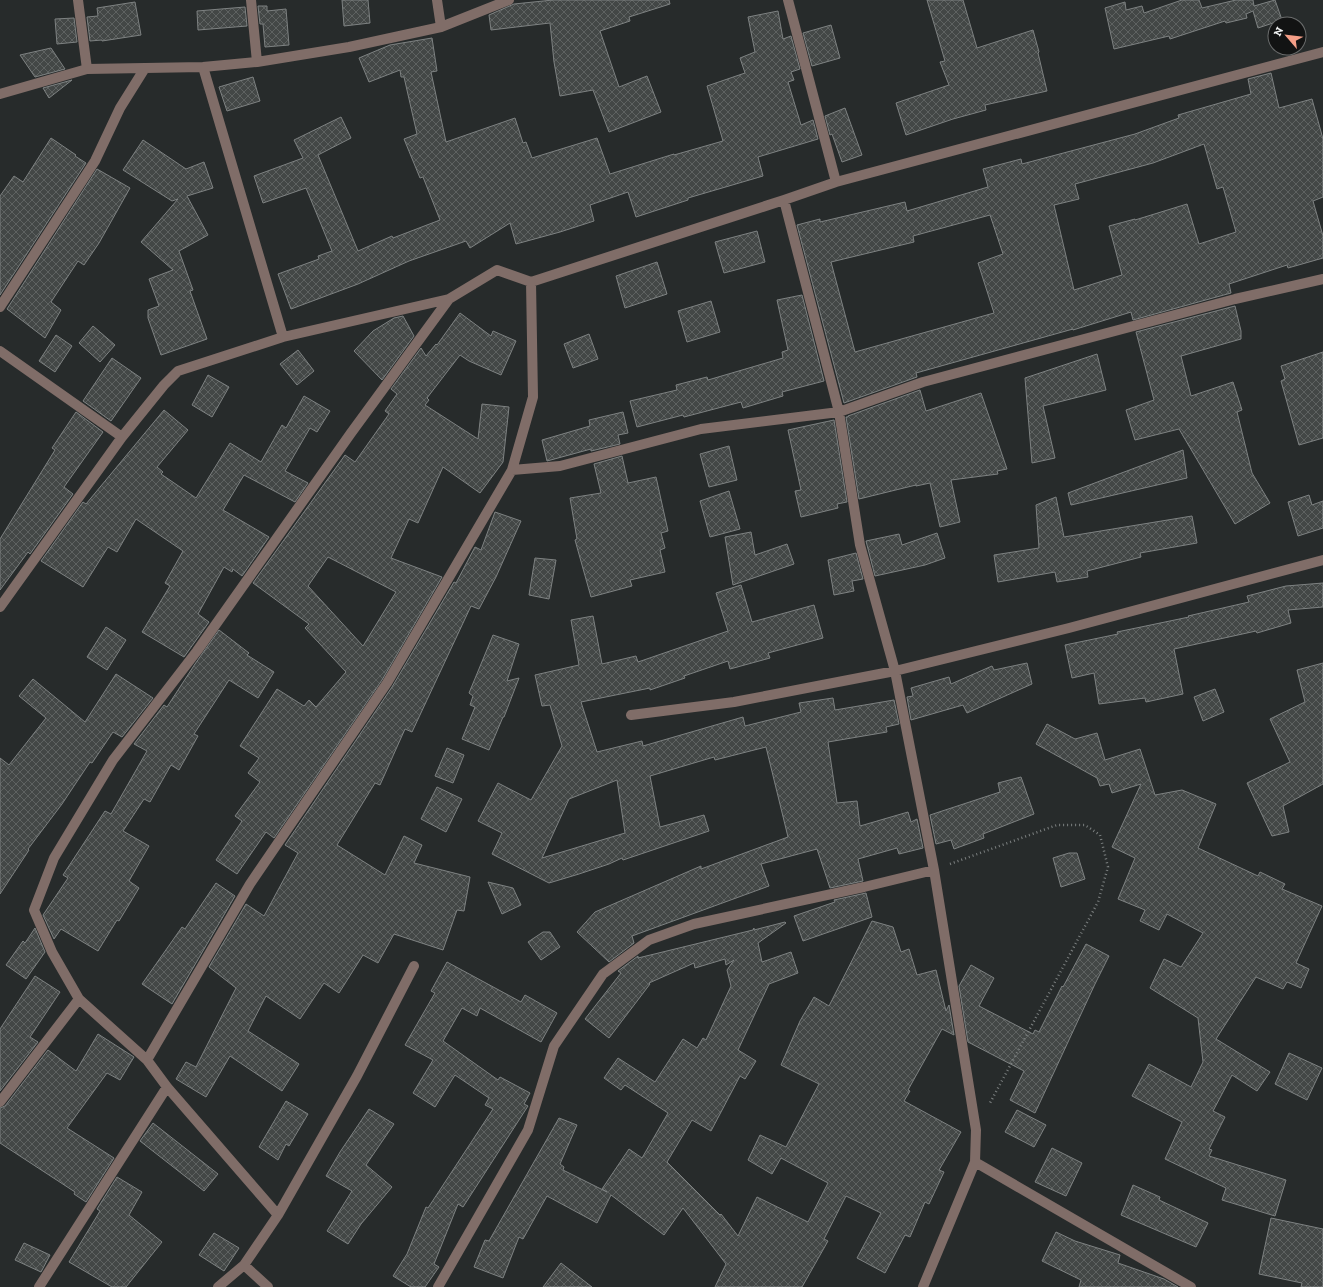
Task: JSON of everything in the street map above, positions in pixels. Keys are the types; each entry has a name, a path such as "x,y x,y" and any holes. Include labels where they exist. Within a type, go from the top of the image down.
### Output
{"street":[{"path":"78,0 87,69"},
{"path":"251,0 257,62"},
{"path":"437,0 440,27"},
{"path":"0,94 87,69 203,67 257,62 349,47 440,27 509,0"},
{"path":"788,0 836,182"},
{"path":"0,607 122,437 164,385 178,371 283,337 449,300 497,270 531,282 836,182 1323,52"},
{"path":"203,67 283,337"},
{"path":"0,307 95,161 120,108 145,68"},
{"path":"784,200 839,412 860,545 895,671 934,870 976,1130 975,1162 924,1287"},
{"path":"512,470 560,466 701,429 839,412 931,380 1235,298 1323,279"},
{"path":"147,1060 250,884 388,683 512,470 534,397 531,282"},
{"path":"278,1215 167,1087 147,1060 79,999 52,952 34,910 54,858 113,760 197,651 351,433 449,300"},
{"path":"0,351 122,437"},
{"path":"631,715 734,702 895,671 1069,628 1323,560"},
{"path":"438,1287 528,1130 554,1046 603,974 649,940 694,924 864,887 934,870"},
{"path":"218,1287 244,1265 278,1215 357,1076 414,966"},
{"path":"0,1102 79,999"},
{"path":"39,1287 167,1087"},
{"path":"975,1162 1188,1286"},
{"path":"244,1265 268,1287"}],"path":[{"path":"934,870 1057,825 1085,825 1100,836 1108,867 1098,902 990,1104"}],"building":[{"path":"342,0 368,0 370,23 344,26"},
{"path":"553,0 669,0 670,4 629,17 630,21 600,31 619,87 647,76 661,112 609,132 593,90 560,96 554,62 550,23 491,30 489,15 514,4"},
{"path":"927,0 963,0 977,48 1033,30 1047,91 985,105 986,110 953,119 906,135 896,103 949,85 940,62 945,61"},
{"path":"1182,0 1199,0 1202,8 1236,0 1253,0 1254,6 1275,0 1281,16 1267,16 1267,25 1258,28 1253,11 1246,14 1247,18 1226,23 1225,21 1170,39 1169,36 1114,49 1105,8 1125,2 1126,10 1142,6 1144,13"},
{"path":"135,2 141,35 102,41 90,41 87,17 98,16 97,8"},
{"path":"258,6 267,6 267,11 286,9 289,45 265,47 263,24 260,24"},
{"path":"245,7 247,26 198,30 197,11"},
{"path":"778,11 783,39 791,36 800,69 791,72 794,80 788,82 801,125 813,120 818,139 758,157 763,176 688,198 688,200 636,217 628,192 590,205 594,221 516,244 510,223 470,248 466,241 409,261 358,284 291,309 278,274 319,259 318,256 332,251 306,188 263,203 254,176 303,158 294,140 341,117 351,138 318,155 358,251 392,236 393,238 440,220 423,177 420,178 404,139 417,134 404,77 401,77 400,70 369,82 359,58 390,45 432,38 437,71 431,72 446,142 515,118 523,143 526,142 532,158 597,138 610,174 674,154 723,141 707,86 745,73 740,58 755,52 748,17"},
{"path":"74,18 77,42 57,44 55,19"},
{"path":"831,25 840,58 812,66 803,33"},
{"path":"51,48 65,69 35,77 20,55"},
{"path":"1271,73 1279,108 1312,99 1323,139 1323,197 1313,201 1323,236 1323,258 1288,268 1287,265 1229,284 1231,293 1133,320 1131,312 1073,330 916,373 917,377 844,403 797,225 820,219 820,222 905,202 907,211 988,187 983,169 1021,159 1022,164 1135,134 1179,118 1178,115 1251,94 1248,79","holes":["1204,144 1217,189 1223,187 1236,232 1199,244 1187,204 1135,220 1109,226 1122,275 1074,290 1054,205 1079,199 1075,184 1153,163","990,215 1003,254 978,263 994,313 855,352 831,262 914,242 913,236"]},
{"path":"253,77 260,101 227,111 219,87"},
{"path":"72,80 49,98 43,88"},
{"path":"845,108 862,155 842,162 832,134 830,135 825,116"},
{"path":"51,138 86,163 0,295 0,196 14,176 23,182"},
{"path":"143,140 186,169 204,162 213,188 187,196 208,235 179,251 193,290 190,291 207,339 161,355 148,318 148,310 159,306 149,279 173,270 141,242 178,199 172,201 123,170"},
{"path":"97,169 130,188 99,243 84,265 78,261 51,302 61,310 45,338 7,309"},
{"path":"757,231 765,262 724,273 715,242"},
{"path":"657,262 667,294 625,308 616,276"},
{"path":"802,295 824,381 782,392 783,396 743,408 741,402 684,417 683,415 637,427 630,401 677,390 676,385 707,377 708,380 783,358 782,352 788,350 777,300"},
{"path":"711,301 720,332 687,342 678,311"},
{"path":"1235,306 1241,331 1241,339 1181,356 1191,396 1233,382 1242,410 1237,412 1252,473 1270,503 1235,524 1179,429 1135,440 1126,410 1154,400 1136,332"},
{"path":"460,313 491,336 493,331 516,341 501,375 469,361 460,355 427,398 429,400 425,405 478,439 482,404 509,407 503,462 480,493 443,467 418,523 409,519 391,558 442,577 382,680 274,838 266,832 237,874 216,860 242,821 235,816 260,782 248,773 259,758 240,746 277,689 304,706 309,700 316,707 346,672 305,628 309,624 253,583 345,455 355,462 389,414 385,411 397,394 391,389 421,348 426,356 436,344 437,345","holes":["328,557 396,592 363,646 308,586"]},
{"path":"403,316 414,336 382,380 354,351 373,331 394,318"},
{"path":"93,326 115,345 100,362 79,343"},
{"path":"589,334 598,359 573,368 564,344"},
{"path":"56,335 72,346 55,372 39,361"},
{"path":"298,350 314,371 297,385 280,364"},
{"path":"1323,352 1323,438 1299,445 1281,381 1285,379 1281,366"},
{"path":"1097,354 1106,390 1043,406 1055,458 1032,463 1025,378"},
{"path":"112,358 141,378 111,421 83,401"},
{"path":"208,375 229,387 212,417 192,405"},
{"path":"920,390 926,411 981,393 1007,469 997,471 998,474 951,480 960,522 940,527 930,483 859,499 846,417"},
{"path":"304,396 330,411 317,432 310,428 285,471 308,483 295,502 244,475 223,510 269,537 242,576 233,569 232,572 224,567 198,614 209,622 184,657 142,632 170,586 165,583 183,551 136,519 117,552 108,547 83,587 41,561 83,502 86,504 164,410 188,430 157,467 163,472 161,474 196,498 230,443 261,462 282,425 286,428"},
{"path":"76,412 103,432 64,487 73,494 30,554 28,552 0,590 0,539 55,450 52,448"},
{"path":"623,412 628,433 618,435 620,444 591,451 591,449 547,461 542,440 590,426 589,420"},
{"path":"834,420 847,502 837,504 838,508 801,517 795,491 801,490 788,430"},
{"path":"729,446 737,480 709,487 700,454"},
{"path":"1183,450 1187,478 1071,505 1068,493"},
{"path":"622,456 628,483 656,477 668,531 661,533 665,548 660,550 665,572 630,580 632,586 591,597 575,540 577,539 570,498 601,493 594,464"},
{"path":"729,491 740,529 710,537 700,501"},
{"path":"1309,495 1312,505 1323,501 1323,528 1298,536 1288,502"},
{"path":"1056,497 1064,537 1192,516 1197,543 1140,553 1141,557 1087,571 1088,577 1057,582 1055,572 998,582 994,555 1039,548 1036,505"},
{"path":"495,512 521,521 496,577 479,609 471,606 412,732 405,729 380,785 375,783 337,845 385,875 404,836 422,845 414,863 470,877 464,911 457,910 443,950 394,934 378,963 363,955 339,993 324,983 300,1019 266,996 248,1031 299,1064 282,1091 230,1056 206,1097 176,1079 186,1062 196,1067 236,988 209,967 246,904 264,916 298,853 285,845 392,687 454,582 456,583 475,547 481,550"},
{"path":"751,532 755,555 787,544 794,564 733,585 725,537"},
{"path":"937,533 945,558 925,565 875,576 866,541 899,534 902,545"},
{"path":"856,553 863,579 852,581 854,591 834,595 828,560"},
{"path":"535,558 556,560 549,599 529,595"},
{"path":"1323,583 1323,607 1288,610 1291,623 1257,633 1256,631 1174,649 1183,694 1146,702 1145,698 1099,704 1094,673 1072,678 1065,645 1118,634 1117,632 1189,617 1188,616 1249,602 1247,596 1286,586"},
{"path":"741,585 752,622 814,605 823,638 768,653 770,658 730,669 728,661 684,676 685,678 650,690 650,688 581,702 597,752 642,741 643,746 743,717 745,726 801,712 799,703 833,698 835,710 894,700 899,724 886,727 887,732 828,742 837,803 857,801 860,826 908,812 911,822 917,819 923,848 899,854 897,848 858,859 863,881 830,888 817,849 761,864 769,886 632,936 634,943 609,962 577,932 595,912 701,866 701,869 788,837 766,747 715,760 714,757 650,776 660,827 704,815 709,831 623,860 622,858 609,864 549,883 492,854 502,833 478,821 498,783 531,800 562,746 550,705 542,706 535,675 579,665 571,620 593,616 602,664 636,656 638,662 728,631 716,593","holes":["617,780 625,833 542,858 569,799"]},
{"path":"106,627 126,640 107,670 87,657"},
{"path":"219,630 249,653 247,655 274,672 258,698 229,680 194,734 198,736 179,770 171,765 150,802 144,799 123,831 149,846 129,881 139,888 119,921 117,920 98,951 61,929 54,939 43,915 68,878 63,875 105,811 111,814 147,751 134,744 164,705 167,707"},
{"path":"493,635 519,644 507,681 519,678 489,750 462,739 475,707 470,705 473,696 469,693"},
{"path":"1027,663 1032,684 967,713 963,705 911,720 907,697 913,696 911,688 949,677 951,684 992,666 994,670"},
{"path":"1323,663 1323,784 1283,806 1289,832 1272,836 1247,783 1290,762 1270,719 1305,702 1297,670"},
{"path":"116,674 153,698 122,737 113,732 92,763 90,762 62,804 28,849 29,850 0,894 0,758 9,765 46,718 19,696 33,679 85,722"},
{"path":"1215,689 1224,712 1203,721 1194,697"},
{"path":"1047,724 1075,739 1097,733 1105,760 1140,749 1155,795 1182,790 1216,804 1198,848 1258,876 1260,872 1285,884 1282,889 1322,906 1296,963 1309,969 1301,988 1287,982 1283,989 1256,977 1216,1039 1270,1072 1257,1091 1232,1075 1213,1111 1225,1117 1209,1149 1212,1150 1209,1156 1286,1180 1275,1216 1222,1200 1226,1188 1165,1159 1182,1122 1132,1096 1149,1064 1191,1087 1203,1062 1198,1018 1150,988 1164,959 1181,967 1203,933 1167,914 1159,930 1140,921 1145,910 1118,899 1135,858 1112,847 1141,784 1112,793 1109,784 1100,786 1097,778 1036,744"},
{"path":"447,748 464,755 453,783 435,776"},
{"path":"1021,777 1034,814 983,834 984,838 954,849 951,840 936,844 930,815 1000,792 998,783"},
{"path":"437,787 462,799 446,832 421,819"},
{"path":"1069,853 1077,853 1085,879 1061,887 1053,858"},
{"path":"488,882 513,888 521,905 502,914"},
{"path":"216,883 235,896 172,1004 142,984 182,927 185,929"},
{"path":"866,893 872,917 803,941 794,916 835,902 834,900"},
{"path":"872,921 893,927 901,952 909,949 917,975 936,970 946,1011 949,1005 954,1035 942,1029 908,1090 910,1091 904,1101 961,1132 939,1170 944,1172 929,1204 925,1202 910,1237 905,1235 885,1273 857,1258 881,1213 846,1196 824,1239 828,1241 802,1287 715,1287 726,1264 683,1208 664,1235 611,1195 597,1223 547,1196 523,1239 519,1237 503,1278 474,1267 485,1240 489,1241 559,1118 577,1125 560,1164 564,1167 563,1170 607,1192 602,1189 629,1149 642,1158 668,1113 625,1085 621,1090 604,1078 618,1058 655,1082 683,1039 697,1048 703,1038 706,1040 731,986 727,970 734,960 726,965 725,959 695,968 694,963 649,983 650,984 609,1038 585,1019 621,973 618,971 638,956 638,958 753,930 754,928 754,930 785,922 786,923 758,943 762,962 791,952 798,973 769,984 738,1050 756,1061 745,1079 740,1076 711,1131 692,1120 667,1162 720,1215 721,1214 738,1236 757,1197 808,1222 828,1183 781,1158 772,1174 748,1160 760,1135 786,1147 819,1084 781,1065 800,1021 814,997 829,1006"},
{"path":"35,928 45,952 26,979 6,965 23,941 25,943"},
{"path":"543,932 550,932 560,947 541,960 528,942"},
{"path":"1086,944 1109,956 1035,1113 1010,1100 1024,1071 968,1042 959,986 971,965 994,978 979,1006 1033,1034 1035,1030 1039,1032 1062,986 1063,987"},
{"path":"447,962 521,1002 525,995 557,1013 541,1042 480,1008 477,1016 462,1008 443,1041 498,1080 500,1077 530,1093 524,1104 528,1106 463,1207 458,1204 434,1264 439,1267 425,1287 411,1287 393,1276 407,1254 426,1207 428,1208 493,1109 485,1105 489,1098 455,1075 435,1107 413,1093 433,1060 405,1045 435,993 431,991"},
{"path":"35,976 60,992 30,1037 38,1042 0,1091 0,1029"},
{"path":"98,1034 134,1057 120,1080 107,1073 67,1128 114,1158 86,1202 74,1194 75,1192 0,1143 0,1108 5,1106 48,1050 76,1071"},
{"path":"1289,1053 1322,1068 1307,1100 1275,1084"},
{"path":"286,1101 308,1114 289,1146 286,1144 278,1160 259,1147"},
{"path":"369,1109 394,1124 366,1165 392,1187 361,1224 348,1244 327,1231 352,1191 326,1176"},
{"path":"1017,1110 1046,1125 1034,1147 1005,1132"},
{"path":"153,1123 218,1174 204,1191 140,1141"},
{"path":"1052,1148 1082,1163 1066,1196 1035,1182"},
{"path":"117,1177 142,1192 129,1215 162,1242 126,1287 112,1287 69,1262 100,1211 97,1209"},
{"path":"1133,1185 1160,1197 1159,1200 1208,1223 1196,1247 1121,1215"},
{"path":"1271,1218 1323,1229 1323,1287 1301,1287 1302,1283 1259,1274"},
{"path":"1056,1232 1075,1241 1120,1255 1118,1263 1164,1279 1178,1287 1079,1287 1081,1280 1042,1261"},
{"path":"214,1233 239,1248 224,1271 199,1255"},
{"path":"24,1243 50,1255 41,1272 15,1260"},
{"path":"561,1263 592,1287 543,1287"}]}
